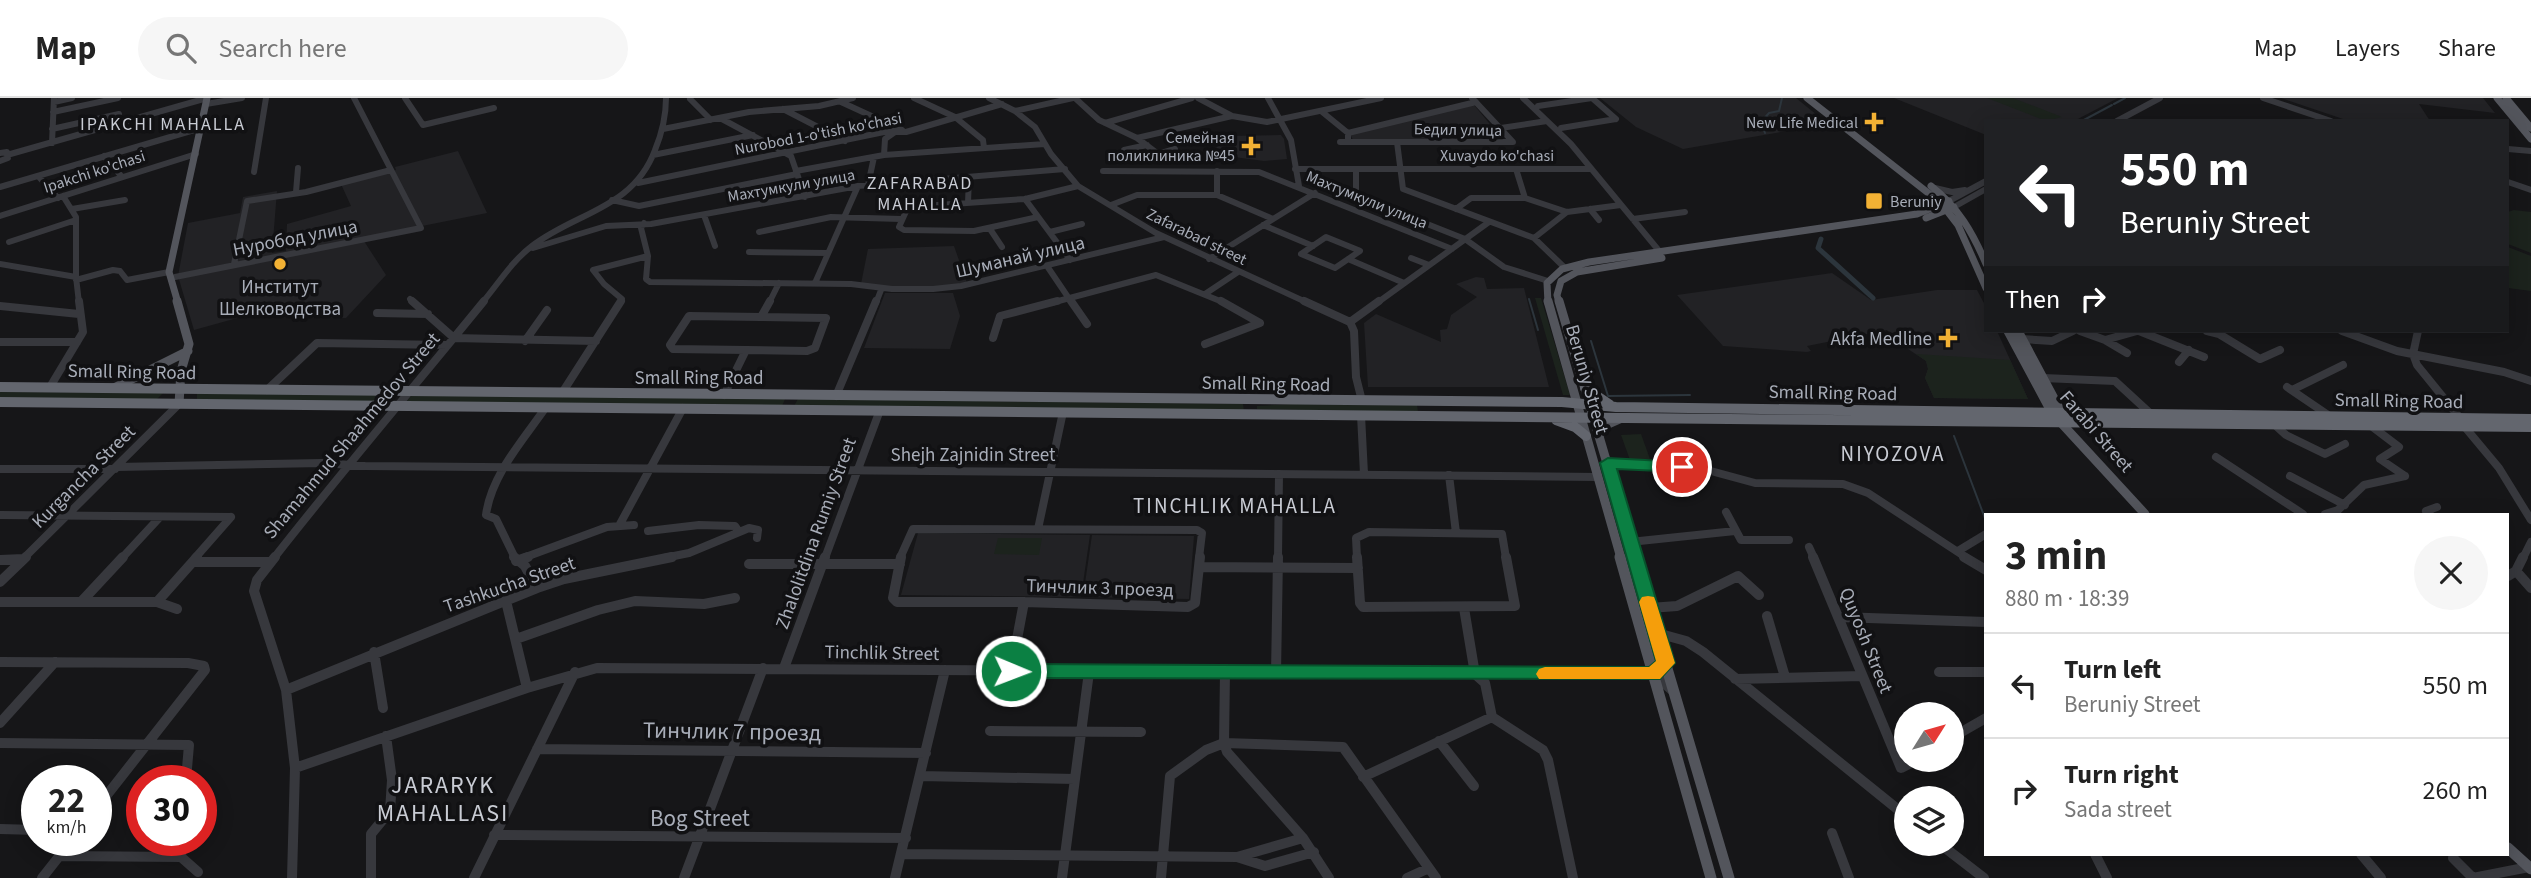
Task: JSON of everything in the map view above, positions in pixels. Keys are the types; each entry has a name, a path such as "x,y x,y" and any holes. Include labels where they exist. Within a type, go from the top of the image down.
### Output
{"highway":[{"name":"Small Ring Road","path":"0,387 1577,404 1592,411 1623,417 1786,414 2061,418 2275,425 2370,425 2531,419"},
{"path":"1585,388 1616,407"},
{"path":"785,409 793,395"},
{"path":"1252,414 1250,408 1254,400"},
{"name":"Small Ring Road","path":"0,402 1543,416 1581,416 1592,411 1616,407 1759,414"},
{"path":"1419,402 1426,408 1420,415"},
{"name":"Small Ring Road","path":"2061,418 2152,415 2331,417 2531,427"},
{"path":"1543,416 1569,425 1586,436"}],"main road":[{"path":"1807,98 1948,206 1971,229 1984,261"},
{"path":"1814,98 1935,188 1948,206 1984,284"},
{"path":"2497,98 2531,139"},
{"path":"2506,98 2529,125"},
{"path":"179,404 181,371 189,351 172,275 180,212 207,100"},
{"path":"2516,121 2529,125"},
{"path":"1915,181 1927,196 1923,216 1946,222 1959,229"},
{"name":"Beruniy Street","path":"1729,878 1558,300 1559,285 1574,273 1923,216 1948,206"},
{"name":"Beruniy Street","path":"1711,878 1546,295 1548,281 1565,268 1660,252 1923,216"},
{"path":"1649,260 1660,252 1680,256"},
{"name":"Farabi Street","path":"2009,333 2061,418 2144,513"},
{"name":"Farabi Street","path":"2020,335 2061,418 2151,513"},
{"path":"112,388 189,351"},
{"path":"1599,436 1604,426 1623,417"},
{"path":"2509,841 2530,865"},
{"path":"2509,849 2530,865"}],"street":[{"path":"52,143 54,100 72,98"},
{"path":"53,112 118,98 119,114 124,122"},
{"path":"0,161 8,158 8,155 207,100 242,98"},
{"path":"254,172 266,98"},
{"path":"234,264 246,202 306,192 391,170 354,98"},
{"path":"406,98 421,125 494,108"},
{"name":"Shamahmud Shaahmedov Street","path":"292,878 295,768 286,690 254,591 257,580 268,562 348,464 527,250 544,237 638,183 663,129 666,98"},
{"path":"663,129 749,111 841,102 853,98"},
{"path":"914,98 955,117 983,140 984,148"},
{"name":"Zafarabad street","path":"989,98 1015,111 1035,127 1078,186 1164,237 1350,322"},
{"path":"1015,111 1074,98 1105,123 1121,128 1166,160 1198,160"},
{"path":"1105,123 1192,98"},
{"path":"1198,98 1232,116 1258,122 1281,121 1381,98"},
{"path":"1268,98 1291,140 1299,186"},
{"path":"1523,98 1547,121 1561,130 1616,119 1592,98 1538,106"},
{"path":"1530,98 1561,130 1660,252"},
{"path":"2121,119 2160,98"},
{"path":"2263,98 2325,119"},
{"path":"690,99 711,120"},
{"name":"Бедил улица","path":"1340,142 1513,142 1474,100 1348,133"},
{"path":"841,102 906,132"},
{"name":"Nurobod 1-o'tish ko'chasi","path":"638,183 845,141 906,132 1002,104"},
{"path":"783,109 845,141"},
{"path":"1321,111 1348,133 1348,142"},
{"path":"52,129 119,114"},
{"path":"1137,138 1232,116"},
{"path":"720,118 792,158 805,197"},
{"path":"1501,128 1547,121"},
{"path":"0,187 201,128"},
{"path":"884,155 885,139 895,132"},
{"path":"653,155 753,135"},
{"path":"1397,142 1403,189 1534,238 1565,268"},
{"path":"612,200 639,206 884,155 1045,144"},
{"path":"1124,150 1147,145"},
{"path":"1158,154 1175,149"},
{"path":"2509,149 2531,151"},
{"path":"0,153 6,152 8,155"},
{"name":"Ipakchi ko'chasi","path":"0,216 196,154"},
{"path":"104,156 122,177"},
{"path":"868,185 874,157"},
{"path":"296,192 298,168"},
{"name":"Махтумкули улица","path":"527,250 596,229 634,221 644,223 704,215 858,186 1065,169"},
{"name":"Xuvaydo ko'chasi","path":"1295,169 1591,169"},
{"path":"1356,169 1356,194"},
{"path":"1516,169 1525,198"},
{"name":"Нуробод улица","path":"76,278 113,270 120,271 127,280 172,275 421,228 391,170"},
{"name":"Махтумкули улица","path":"1103,171 1259,172 1452,249"},
{"path":"1217,172 1217,195"},
{"path":"38,176 72,209 76,220 76,278 83,332 50,387"},
{"path":"968,203 969,177"},
{"path":"1948,206 1968,190 1984,182"},
{"path":"2509,182 2531,190"},
{"path":"815,283 858,186"},
{"path":"1038,217 974,231 904,230 899,227 908,207 1025,199 1078,186"},
{"path":"1935,188 1952,192 1968,190"},
{"path":"1948,206 1984,190"},
{"path":"1209,258 1315,193"},
{"path":"1111,205 1137,195 1217,195 1273,219"},
{"path":"1456,209 1471,198 1525,198 1567,212 1621,205"},
{"path":"1025,199 1070,260"},
{"path":"72,209 125,200"},
{"path":"1369,201 1465,239 1504,267 1548,281"},
{"path":"1590,209 1599,220"},
{"path":"1534,238 1567,212"},
{"path":"1633,219 1685,212"},
{"path":"704,215 715,246"},
{"name":"Махтумкули улица","path":"759,232 815,219 901,219"},
{"path":"9,242 76,220"},
{"path":"1362,401 1356,377 1354,331 1350,322 1489,222"},
{"path":"562,394 622,299 604,284 593,270 648,256 641,228 644,223"},
{"path":"1050,232 1082,224"},
{"path":"1263,225 1313,246"},
{"path":"1325,237 1360,251 1335,268 1301,254 1325,237 1329,228"},
{"path":"990,229 1002,247"},
{"name":"Шуманай улица","path":"648,256 646,279 650,282 815,283 851,284 881,290 944,289 1164,237"},
{"path":"749,252 828,253"},
{"path":"1411,258 1429,265"},
{"path":"1348,259 1404,283"},
{"path":"0,264 76,278"},
{"path":"1047,266 1087,324"},
{"path":"1976,267 1984,266"},
{"path":"1205,295 1238,272"},
{"path":"993,338 1000,316 1156,275 1248,314 1260,323 1205,344"},
{"path":"761,317 779,283"},
{"path":"836,396 881,290"},
{"path":"410,299 454,338 596,341"},
{"path":"0,306 79,314"},
{"path":"525,341 547,310"},
{"path":"377,313 428,314"},
{"path":"689,316 761,317 822,317 827,321 812,350 673,349 670,345 689,316"},
{"path":"2020,335 2052,341 2069,333"},
{"path":"2086,333 2105,340 2127,353"},
{"path":"2105,340 2131,333"},
{"path":"2143,333 2204,357"},
{"path":"2215,333 2260,359 2280,350"},
{"path":"2348,333 2397,351 2504,372 2531,381"},
{"path":"2418,333 2413,354 2417,365 2499,468 2531,520"},
{"path":"0,342 77,342"},
{"path":"267,390 317,343 447,345"},
{"path":"724,395 746,350"},
{"path":"2179,362 2189,350"},
{"path":"2331,417 2289,388 2343,365"},
{"path":"2043,378 2115,381 2152,415"},
{"name":"Kurgancha Street","path":"0,582 179,404"},
{"path":"537,588 525,566 516,561 496,519 486,514 487,501 546,407"},
{"path":"620,523 683,408"},
{"name":"Zhalolitdina Rumiy Street","path":"784,668 880,410"},
{"path":"1038,529 1063,412"},
{"path":"1361,415 1364,474"},
{"path":"2275,425 2286,435 2325,454 2345,444"},
{"path":"2327,513 2345,505 2364,485 2405,476 2380,459 2399,447 2370,425"},
{"path":"2216,457 2301,513"},
{"path":"1608,463 1696,467 1755,483 1843,484 1868,494 1984,569"},
{"name":"Shejh Zajnidin Street","path":"0,469 348,464 1598,477"},
{"path":"1276,673 1279,474"},
{"path":"1449,475 1456,533"},
{"path":"2290,477 2345,505"},
{"path":"1726,512 1741,540 1789,540"},
{"path":"0,515 231,517 157,601"},
{"path":"82,601 160,517"},
{"name":"Tаshkucha Street","path":"516,561 620,523 634,525"},
{"path":"648,531 699,525 735,526 739,532 757,528 757,538"},
{"name":"Тинчлик 3 проезд","path":"913,529 1197,530 1202,533 1195,603 1188,607 1024,602 897,602 893,598 900,564 909,533 913,529"},
{"path":"1630,542 1735,531"},
{"name":"Tаshkucha Street","path":"286,690 537,588 564,579 689,554 739,532"},
{"path":"1360,534 1502,534 1515,606 1363,607 1360,603 1357,568 1356,538 1360,534"},
{"path":"1958,551 1984,535"},
{"path":"2531,542 2512,574 2531,588"},
{"name":"Quyosh Street","path":"1809,547 1894,751"},
{"path":"0,559 23,559"},
{"path":"193,562 268,562"},
{"path":"750,564 900,564"},
{"path":"1199,567 1357,568"},
{"path":"1650,608 1677,606 1738,576 1759,595"},
{"path":"516,639 597,610 635,601 704,604 735,598"},
{"path":"0,602 157,601 177,609"},
{"path":"506,601 527,688"},
{"path":"1011,671 1024,602"},
{"path":"1464,608 1475,674 1485,683 1492,717 1543,751 1548,760 1573,878"},
{"path":"1767,616 1785,677"},
{"path":"1839,617 1984,622"},
{"path":"1657,633 1686,641 1894,806"},
{"path":"374,652 383,708"},
{"path":"0,723 55,662"},
{"path":"1666,663 1653,674 1674,693"},
{"path":"2,664 201,664 205,670 112,790"},
{"name":"Tinchlik Street","path":"295,768 575,672 608,667 1653,674"},
{"path":"684,878 763,668"},
{"path":"895,878 945,670"},
{"path":"474,878 575,672"},
{"path":"1062,878 1089,672"},
{"path":"1225,672 1224,743 1227,752 1303,838 1329,878"},
{"path":"1939,672 1984,672"},
{"path":"1735,678 1862,676"},
{"path":"1363,776 1492,717"},
{"path":"1964,731 1984,719"},
{"path":"990,730 1142,732"},
{"path":"371,878 372,834 390,811 392,780 386,736"},
{"path":"1439,741 1474,786"},
{"path":"0,743 189,745 188,765"},
{"path":"1161,878 1170,776 1206,750 1224,743 1340,746 1436,878"},
{"name":"Тинчлик 7 проезд","path":"537,749 926,753"},
{"path":"920,776 1075,779"},
{"path":"0,829 21,830"},
{"path":"1832,833 1849,878"},
{"name":"Bog Street","path":"494,835 906,838"},
{"path":"902,854 1237,857 1303,838"},
{"path":"1237,857 1265,866 1314,852"},
{"path":"42,878 59,856 181,858 198,872"},
{"path":"1956,856 1984,878"},
{"path":"2096,856 2107,877"},
{"path":"2363,856 2381,878"},
{"path":"2453,858 2473,878 2492,876 2530,865"},
{"path":"1407,878 1429,868"}],"shaded area":[{"path":"1600,98 1796,98 1828,124 1683,149 1636,127"},
{"path":"1894,98 2118,98 2078,119 1984,119 1984,134"},
{"path":"1987,98 2013,98 2062,117 2041,119"},
{"path":"2281,98 2483,98 2495,113 2419,104 2429,119 2343,119"},
{"path":"1474,105 1504,141 1353,140 1350,134"},
{"name":"Семейная поликлиника №45","path":"1281,135 1287,159 1264,161 1234,157 1233,152 1214,152 1221,140 1228,136"},
{"name":"Институт Шелководства","path":"458,151 487,213 362,238 386,275 346,318 241,317 194,330 178,276 188,223 240,213 243,197 277,191 272,253 286,251 287,224 351,206 341,184"},
{"path":"2509,212 2531,212 2531,253 2509,244"},
{"path":"954,246 967,283 941,287 885,288 861,284 868,249"},
{"path":"2509,247 2531,256 2531,291 2509,288"},
{"path":"1832,273 1871,300 1937,290 1977,290 1984,303 1984,333 1998,333 2028,399 1934,398 1925,378 1928,369 1926,361 1902,345 1887,330 1807,346 1811,351 1807,352 1723,346 1677,295"},
{"path":"1476,277 1484,278 1487,289 1524,288 1549,387 1368,387 1364,323 1376,314 1441,342 1440,330 1447,329 1451,315 1477,297 1456,284"},
{"path":"885,293 953,293 960,316 950,349 864,348"},
{"path":"1535,298 1541,298 1570,395 1563,395"},
{"path":"1916,354 2010,360 2028,399 1934,398 1925,378 1928,369 1926,361"},
{"path":"0,392 163,393 156,400 0,398"},
{"path":"197,393 396,395 391,402 197,400"},
{"path":"412,395 785,399 782,406 406,402"},
{"path":"798,399 1243,404 1244,411 794,406"},
{"path":"1417,405 1418,412 1257,409 1257,406"},
{"path":"1641,434 1650,459 1630,460 1621,435"},
{"path":"918,533 1090,535 1081,597 901,595"},
{"path":"1092,535 1194,536 1189,599 1083,597"},
{"path":"998,538 1042,538 1039,555 994,554"}],"waterway":[{"path":"1765,133 1761,122 1769,113 1779,111 1782,98"},
{"path":"2114,104 2125,98"},
{"path":"2086,119 2112,105"},
{"path":"1821,239 1818,248 1873,298"},
{"path":"1529,299 1538,330"},
{"path":"1591,341 1608,396 1690,395"},
{"path":"1954,436 1984,516"}],"slow traffic":[{"path":"1545,674 1653,674 1666,663 1648,602"}],"place":[{"name":"New Life Medical","path":"1874,122"},
{"name":"Семейная поликлиника №45","path":"1251,146"},
{"name":"Beruniy","path":"1874,201"},
{"name":"Институт Шелководства","path":"280,264"},
{"name":"Akfa Medline","path":"1948,338"}],"district":[{"name":"IPAKCHI MAHALLA","path":"163,124"},
{"name":"ZAFARABAD MAHALLA","path":"920,193"},
{"name":"NIYOZOVA","path":"1893,454"},
{"name":"TINCHLIK MAHALLA","path":"1235,506"},
{"name":"JARARYK MAHALLASI","path":"443,799"}],"route":[{"path":"1011,671 1653,674 1666,663 1608,463 1682,467"}]}
